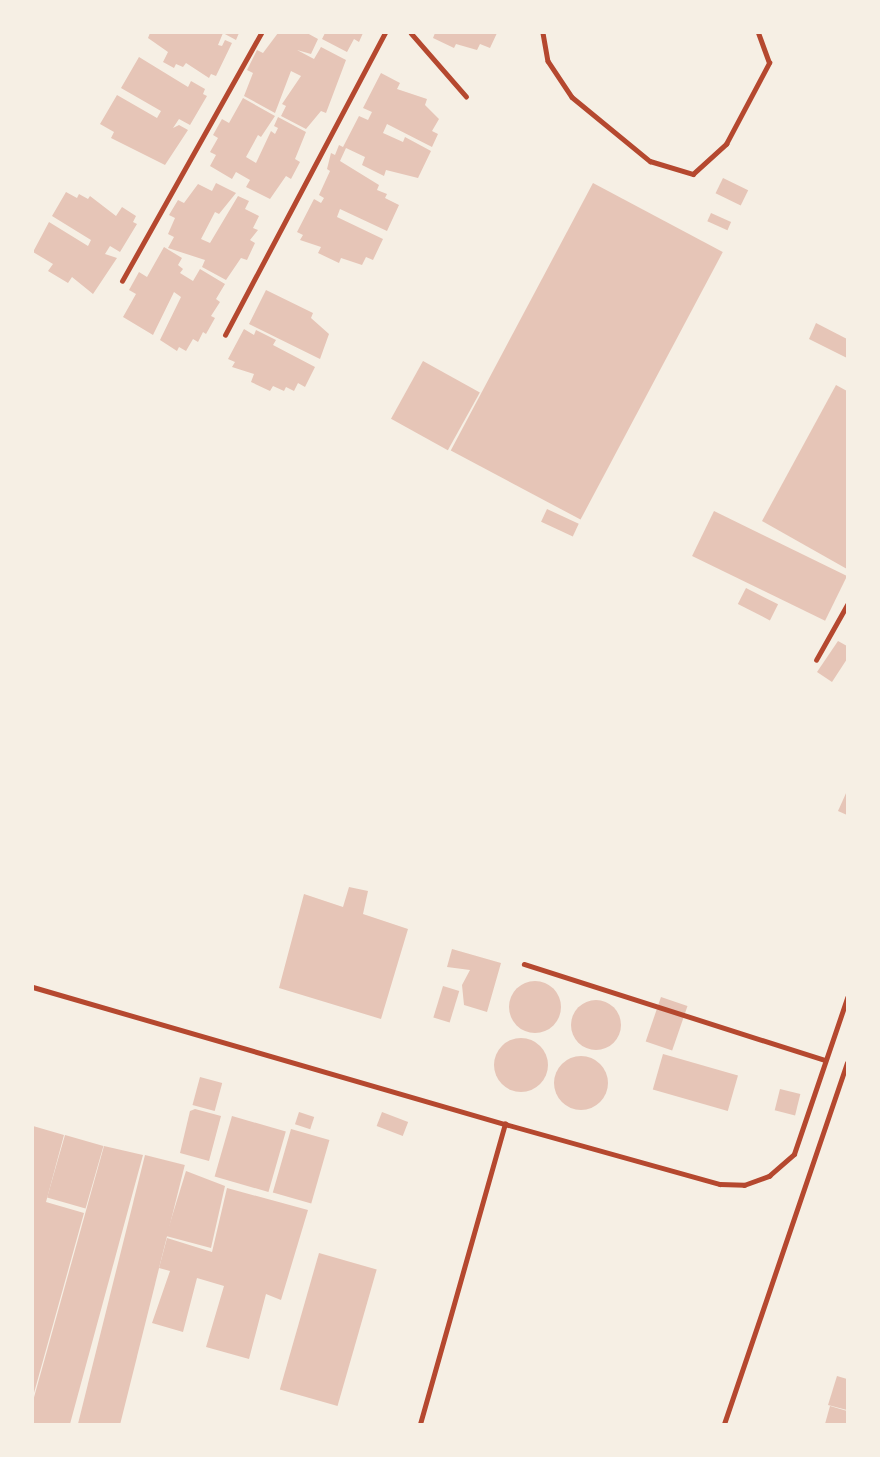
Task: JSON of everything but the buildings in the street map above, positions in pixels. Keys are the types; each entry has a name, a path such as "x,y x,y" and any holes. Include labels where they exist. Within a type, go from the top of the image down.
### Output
{"lane":[{"path":"122,282 261,33"},
{"path":"225,335 385,33"},
{"path":"411,33 466,96"},
{"path":"543,33 548,61 572,98 650,161 693,174 726,144 769,63 758,33"},
{"path":"816,660 847,605"},
{"path":"524,964 825,1060"},
{"path":"33,987 504,1124 720,1184 744,1185 769,1176 794,1154 847,998"},
{"path":"724,1424 847,1064"},
{"path":"420,1424 504,1124"}]}
